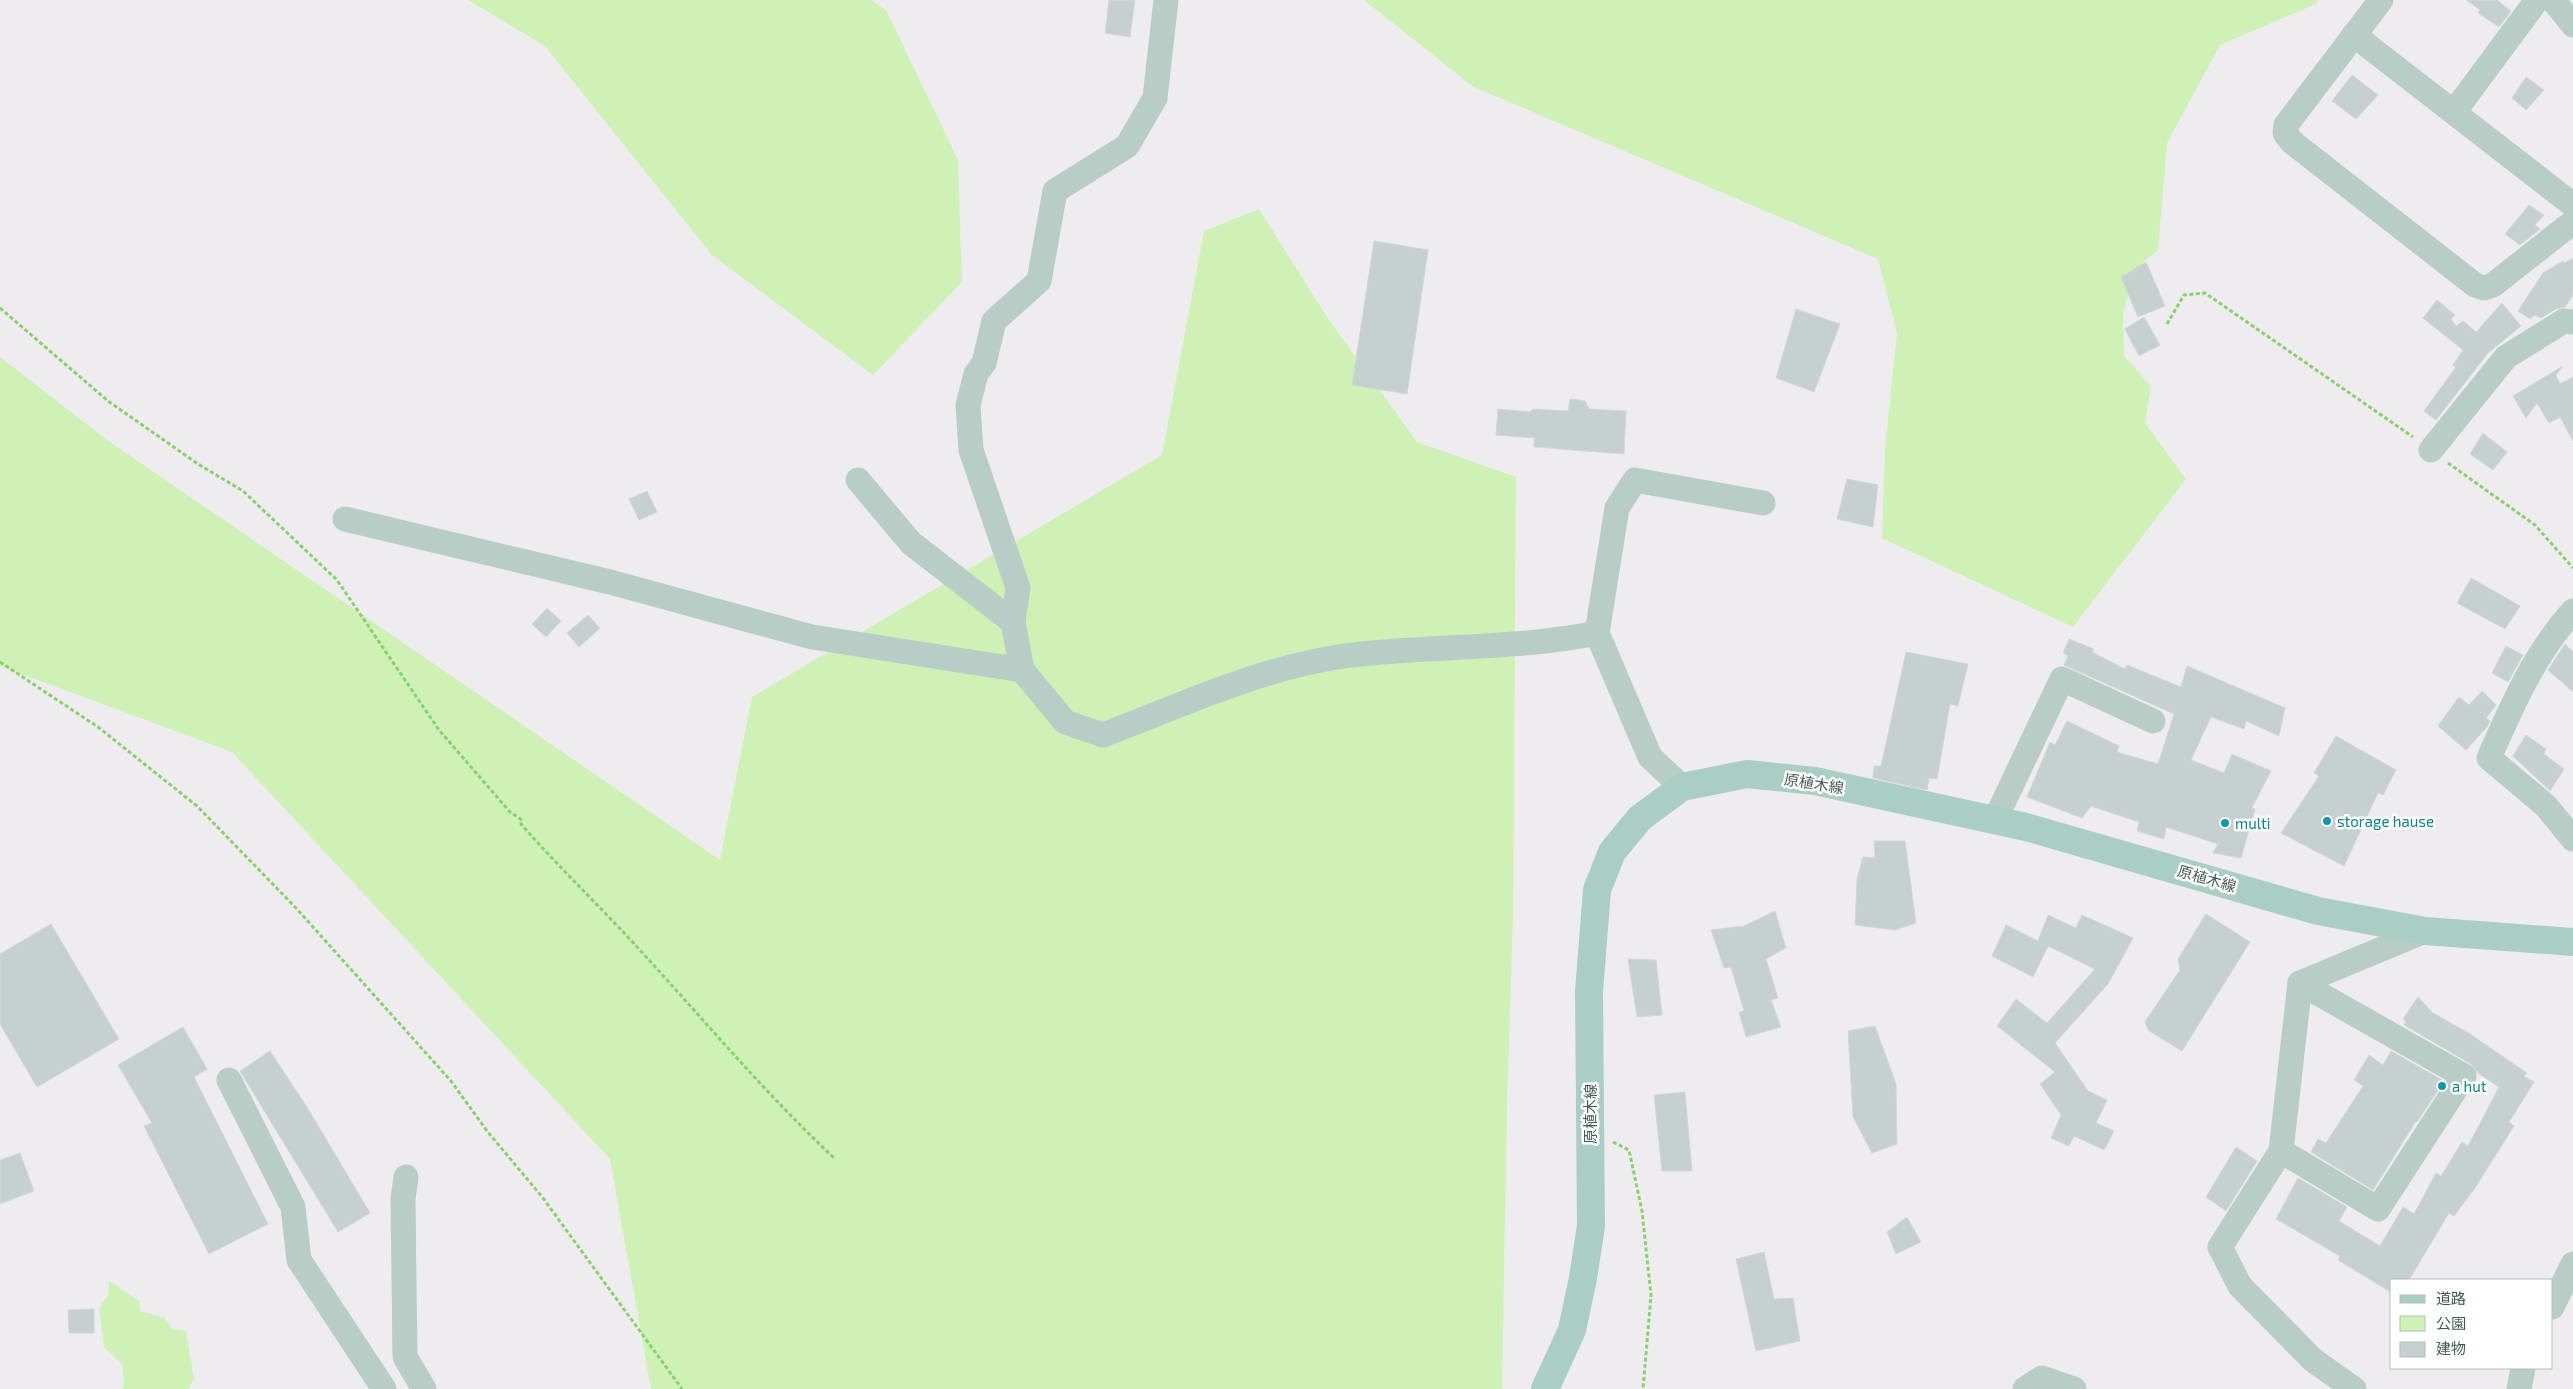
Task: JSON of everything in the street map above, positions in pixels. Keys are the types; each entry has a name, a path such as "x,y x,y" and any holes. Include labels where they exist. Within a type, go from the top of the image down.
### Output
{"main road":[{"name":"原植木線","path":"1546,1389 1572,1330 1591,1226 1589,991 1597,890 1612,852 1640,818 1682,787 1747,774 1815,781 1995,820 2166,866 2318,911 2425,931 2573,942"}],"street":[{"path":"1166,0 1155,98 1127,146 1055,191 1040,281 994,321 984,362 976,374 968,405 971,450 1018,588 1013,622 1022,670 1065,722 1103,735 1254,676 1341,657 1398,649 1555,642 1597,633"},
{"path":"2381,0 2286,125 2285,133 2292,142 2475,285 2484,288 2493,285 2573,222"},
{"path":"2454,112 2537,0"},
{"path":"2553,0 2573,25"},
{"path":"2354,35 2573,204"},
{"path":"2431,450 2506,357 2564,321 2573,322"},
{"path":"858,480 911,543 1013,622"},
{"path":"1682,787 1650,757 1597,633 1617,508 1636,480 1763,503"},
{"path":"345,519 610,582 812,637 1022,670"},
{"path":"2573,611 2560,624 2520,686 2489,758 2546,806 2573,839"},
{"path":"1995,820 2062,680 2153,720"},
{"path":"2300,984 2425,931"},
{"path":"2300,984 2281,1151 2220,1247 2240,1286 2313,1360 2354,1389"},
{"path":"2281,1151 2378,1209 2464,1076 2300,984"},
{"path":"229,1080 294,1206 299,1260 384,1389"},
{"path":"406,1177 403,1199 405,1356 424,1389"},
{"path":"2553,1305 2573,1264"},
{"path":"2519,1389 2523,1369"},
{"path":"2025,1389 2042,1378 2074,1389"}],"path":[{"path":"2167,324 2184,296 2205,293 2431,450 2535,525 2573,568"},
{"path":"0,308 108,401 198,464 243,491 337,580 439,730 510,812 522,820 521,824 565,874 635,944 802,1128 834,1158"},
{"path":"0,662 98,727 197,806 296,908 451,1081 487,1131 543,1198 682,1389"},
{"path":"1590,1141 1616,1142 1629,1150 1642,1211 1651,1295 1643,1389"}],"green space":[{"path":"468,0 871,0 886,10 958,160 962,282 873,375 712,255 545,46"},
{"path":"1364,0 2318,0 2316,4 2220,45 2167,143 2158,250 2136,268 2123,313 2124,356 2151,386 2145,423 2186,479 2073,627 1882,538 1885,449 1897,333 1878,259 1472,86"},
{"path":"1259,209 1329,320 1417,442 1516,477 1513,919 1507,1105 1502,1389 651,1389 610,1159 232,752 0,666 0,357 107,440 720,860 752,697 1162,455 1204,231"},
{"path":"109,1281 140,1301 140,1311 165,1318 171,1328 186,1331 194,1379 188,1389 121,1389 124,1385 122,1364 104,1347 99,1307 108,1296"}],"building":[{"path":"1109,0 1135,0 1130,37 1105,33"},
{"path":"2466,0 2497,0 2511,11 2499,27 2478,13 2480,10"},
{"path":"2352,75 2378,95 2356,119 2332,101"},
{"path":"2526,77 2544,90 2526,110 2512,98"},
{"path":"2529,205 2544,215 2535,225 2540,229 2520,245 2505,234"},
{"path":"1374,241 1428,250 1407,394 1352,385"},
{"path":"2573,258 2573,295 2565,307 2556,309 2541,318 2535,315 2530,319 2518,311 2543,273 2563,261 2564,263"},
{"path":"2146,262 2165,306 2138,317 2121,277"},
{"path":"2437,300 2455,315 2451,319 2456,326 2463,321 2476,332 2502,303 2521,326 2488,353 2436,420 2424,411 2456,367 2453,365 2463,350 2423,318"},
{"path":"1796,309 1840,324 1814,392 1776,378"},
{"path":"2144,317 2160,345 2139,356 2125,329"},
{"path":"2563,366 2556,375 2560,384 2573,377 2573,441 2560,417 2549,423 2537,403 2526,418 2513,396"},
{"path":"1570,399 1585,401 1589,409 1626,411 1624,454 1534,447 1534,438 1496,435 1498,409 1530,412 1533,409 1568,411"},
{"path":"2483,433 2507,452 2493,470 2470,454"},
{"path":"1847,479 1878,485 1873,527 1837,519"},
{"path":"647,491 657,512 639,520 629,499"},
{"path":"2471,578 2520,606 2505,629 2457,603"},
{"path":"547,608 561,621 546,637 532,624"},
{"path":"588,615 600,628 579,647 567,633"},
{"path":"2069,639 2094,649 2092,652 2125,669 2127,665 2181,687 2187,666 2285,708 2279,736 2246,721 2244,729 2211,717 2191,760 2224,773 2232,754 2271,771 2252,808 2255,809 2241,858 2213,853 2218,844 2166,827 2164,839 2137,831 2139,822 2091,806 2082,818 2027,797 2050,742 2055,745 2067,721 2119,746 2117,752 2158,764 2174,714 2064,665 2068,656 2063,653"},
{"path":"2565,644 2573,652 2573,692 2548,670"},
{"path":"2506,646 2523,655 2508,682 2492,673"},
{"path":"1906,652 1968,664 1958,706 1950,704 1937,779 1929,778 1927,790 1873,778 1874,766 1881,766"},
{"path":"2482,691 2496,705 2486,718 2490,721 2487,727 2466,750 2438,726 2459,697 2469,705"},
{"path":"2526,735 2546,749 2544,754 2564,769 2550,791 2513,756"},
{"path":"2336,736 2396,770 2383,795 2378,793 2344,866 2281,833 2319,776 2314,773"},
{"path":"1874,841 1905,841 1916,923 1895,930 1855,925 1857,879 1863,857 1875,858"},
{"path":"1775,911 1786,948 1766,959 1778,998 1771,1000 1781,1027 1746,1037 1739,1012 1744,1011 1731,967 1724,968 1711,930 1744,926"},
{"path":"2206,914 2250,942 2182,1051 2148,1030 2145,1022 2180,970 2178,959"},
{"path":"2048,915 2076,928 2082,915 2133,938 2108,984 2055,1043 2088,1091 2107,1100 2096,1123 2114,1131 2104,1150 2074,1136 2069,1146 2051,1138 2061,1115 2040,1084 2055,1072 1997,1026 2016,999 2047,1023 2095,969 2048,946 2033,977 1992,956 2006,925 2038,941"},
{"path":"51,924 119,1039 37,1087 0,1024 0,954"},
{"path":"1628,959 1656,960 1662,1015 1637,1017"},
{"path":"2418,997 2433,1013 2467,1032 2527,1073 2524,1076 2534,1082 2509,1122 2514,1126 2475,1188 2454,1216 2449,1213 2410,1279 2390,1279 2390,1292 2338,1260 2340,1256 2276,1219 2298,1178 2347,1207 2339,1221 2380,1246 2403,1207 2414,1214 2436,1173 2441,1176 2462,1142 2468,1146 2499,1087 2478,1073 2471,1064 2404,1025 2406,1022 2403,1019"},
{"path":"1875,1026 1896,1084 1897,1144 1872,1153 1853,1117 1848,1031"},
{"path":"183,1027 207,1069 194,1077 268,1224 209,1254 144,1126 152,1123 118,1065"},
{"path":"270,1051 307,1107 370,1213 338,1232 240,1071"},
{"path":"2391,1051 2444,1081 2416,1121 2373,1190 2311,1152 2318,1139 2326,1143 2363,1086 2354,1080 2369,1055 2383,1065"},
{"path":"1685,1092 1692,1171 1662,1171 1654,1095"},
{"path":"2236,1147 2257,1161 2226,1211 2206,1197"},
{"path":"20,1153 34,1191 0,1204 0,1160"},
{"path":"1907,1217 1921,1242 1896,1254 1887,1232"},
{"path":"1764,1252 1774,1299 1793,1298 1800,1341 1756,1351 1736,1259"},
{"path":"94,1309 94,1333 69,1333 68,1310"}],"place":[{"name":"storage hause","path":"2327,821"},
{"name":"multi","path":"2225,823"},
{"name":"a hut","path":"2442,1086"}]}
